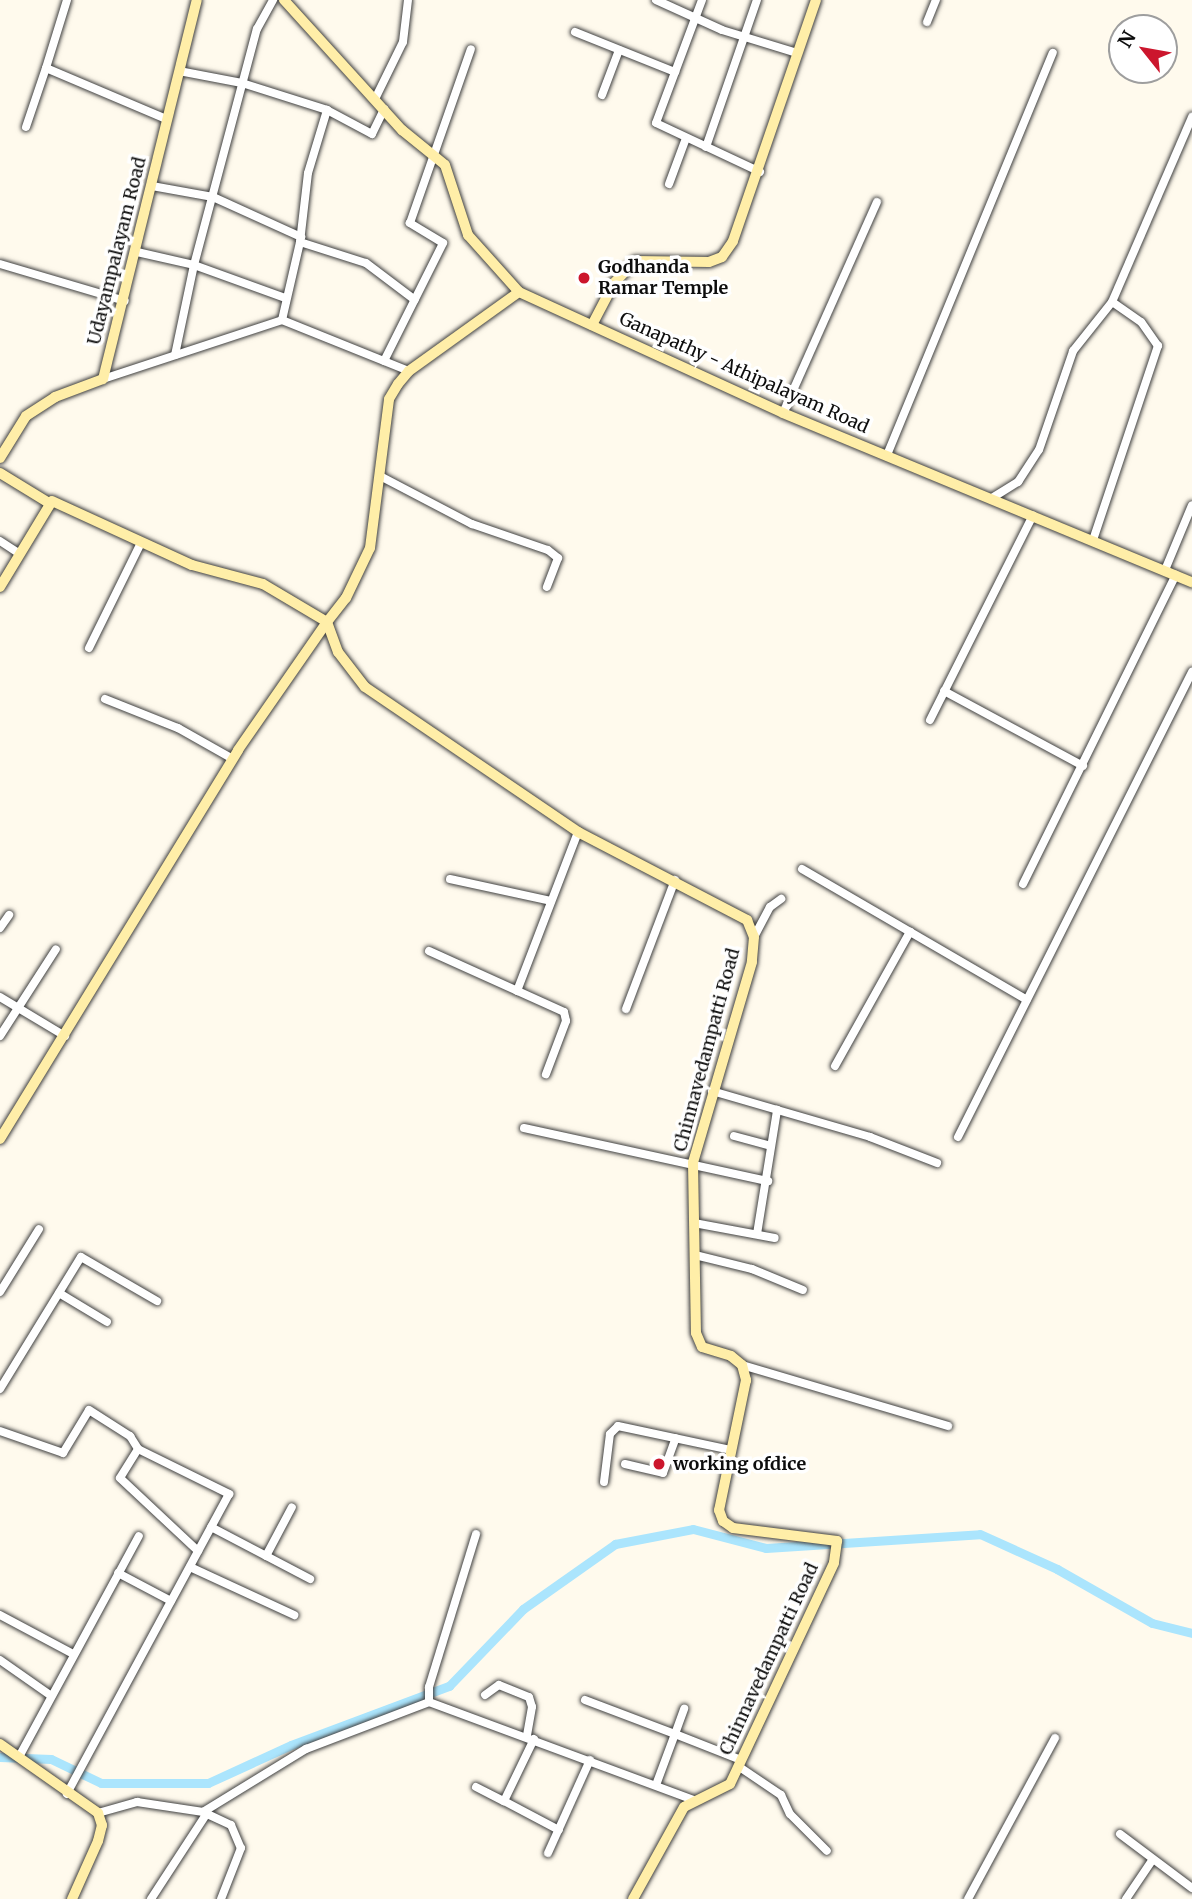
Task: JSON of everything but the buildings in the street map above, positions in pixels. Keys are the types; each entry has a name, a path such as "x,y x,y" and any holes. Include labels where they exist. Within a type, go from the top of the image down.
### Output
{"street":[{"path":"26,127 67,0"},
{"name":"Udayampalayam Road","path":"103,379 125,301 166,120 197,0"},
{"path":"175,355 194,265 242,83 257,29 273,0"},
{"name":"Ganapathy - Athipalayam Road","path":"284,0 376,97 384,109 435,156 448,173 468,235 519,292 783,413 1192,582"},
{"path":"376,97 404,42 408,0"},
{"path":"656,0 742,36 797,53"},
{"path":"702,0 656,123 760,172"},
{"path":"706,147 742,36 757,0"},
{"path":"592,325 614,283 635,261 709,262 722,257 733,241 760,172 816,0"},
{"path":"927,22 936,0"},
{"path":"575,32 675,72"},
{"path":"384,361 443,243 410,223 471,49"},
{"path":"602,95 619,50"},
{"path":"887,455 1053,54"},
{"path":"46,68 166,120"},
{"path":"179,71 242,83 327,110 372,134 384,109"},
{"path":"282,320 300,239 308,173 327,110"},
{"path":"992,498 1018,482 1039,450 1073,351 1112,302 1192,117"},
{"path":"669,184 685,138"},
{"path":"152,186 213,197 300,239 366,263 415,300"},
{"path":"783,413 877,202"},
{"path":"136,252 194,265 285,298"},
{"path":"0,264 125,301"},
{"path":"0,1139 233,759 346,598 370,548 390,399 409,371 519,292"},
{"path":"1093,540 1158,346 1140,322 1112,302"},
{"path":"0,457 26,416 55,397 282,320 409,371"},
{"path":"0,472 49,503 64,503 141,543 192,565 263,584 327,622"},
{"path":"380,476 472,524 548,550 558,558 547,587"},
{"path":"0,587 49,503"},
{"path":"1023,884 1083,766 1171,573 1192,505"},
{"path":"930,720 1032,515"},
{"path":"0,541 20,554"},
{"path":"89,648 141,543"},
{"name":"Chinnavedampatti Road","path":"327,622 338,652 365,687 578,832 675,880 747,920 754,937 752,962 712,1091 694,1163 696,1333 702,1348 731,1356 742,1365 746,1380 719,1510 723,1521 733,1528 837,1541 834,1563 730,1784 684,1807 633,1899"},
{"path":"958,1137 1192,671"},
{"path":"944,691 1083,766"},
{"path":"105,699 178,728 233,759"},
{"path":"517,991 578,832"},
{"path":"802,869 1027,1000"},
{"path":"450,879 551,901"},
{"path":"626,1009 675,880"},
{"path":"754,937 770,907 781,899"},
{"path":"0,928 9,915"},
{"path":"835,1066 910,932"},
{"path":"0,1036 56,949"},
{"path":"429,951 567,1016 546,1074"},
{"path":"0,997 65,1036"},
{"path":"712,1091 937,1163"},
{"path":"757,1234 768,1181 777,1110"},
{"path":"524,1128 768,1181"},
{"path":"734,1136 771,1146"},
{"path":"694,1223 775,1238"},
{"path":"0,1292 39,1229"},
{"path":"695,1255 752,1269 803,1290"},
{"path":"0,1389 81,1257 157,1301"},
{"path":"59,1293 107,1322"},
{"path":"742,1365 948,1426"},
{"path":"0,1432 63,1453 89,1410 130,1436 138,1449 229,1494 69,1791"},
{"path":"604,1482 610,1434 618,1426 731,1450"},
{"path":"625,1464 663,1473 676,1438"},
{"path":"138,1449 120,1478 198,1551"},
{"path":"266,1556 292,1507"},
{"path":"211,1527 310,1579"},
{"path":"429,1702 429,1687 476,1534"},
{"path":"21,1756 50,1695 139,1536"},
{"path":"190,1567 294,1615"},
{"path":"118,1573 171,1601"},
{"path":"0,1615 73,1654"},
{"path":"0,1660 50,1695"},
{"path":"485,1695 499,1685 529,1697 532,1707 531,1738 504,1801"},
{"path":"585,1700 675,1734 740,1763 781,1795 790,1814 827,1851"},
{"path":"151,1899 205,1812 306,1749 429,1702 696,1801"},
{"path":"656,1785 684,1709"},
{"path":"968,1899 1055,1738"},
{"path":"0,1744 21,1756 98,1813 102,1825 98,1841 72,1899"},
{"path":"548,1853 590,1760"},
{"path":"477,1787 559,1830"},
{"path":"98,1813 137,1802 205,1812 231,1825 241,1848 220,1899"},
{"path":"1120,1834 1192,1888"},
{"path":"1126,1899 1153,1859"}],"waterway":[{"path":"0,1757 51,1759 101,1783 208,1783 291,1745 449,1686 523,1609 615,1544 693,1529 766,1548 980,1534 1057,1569 1152,1623 1192,1633"}],"place":[{"name":"Godhanda Ramar Temple","path":"584,278"},
{"name":"working ofdice","path":"659,1464"}]}
